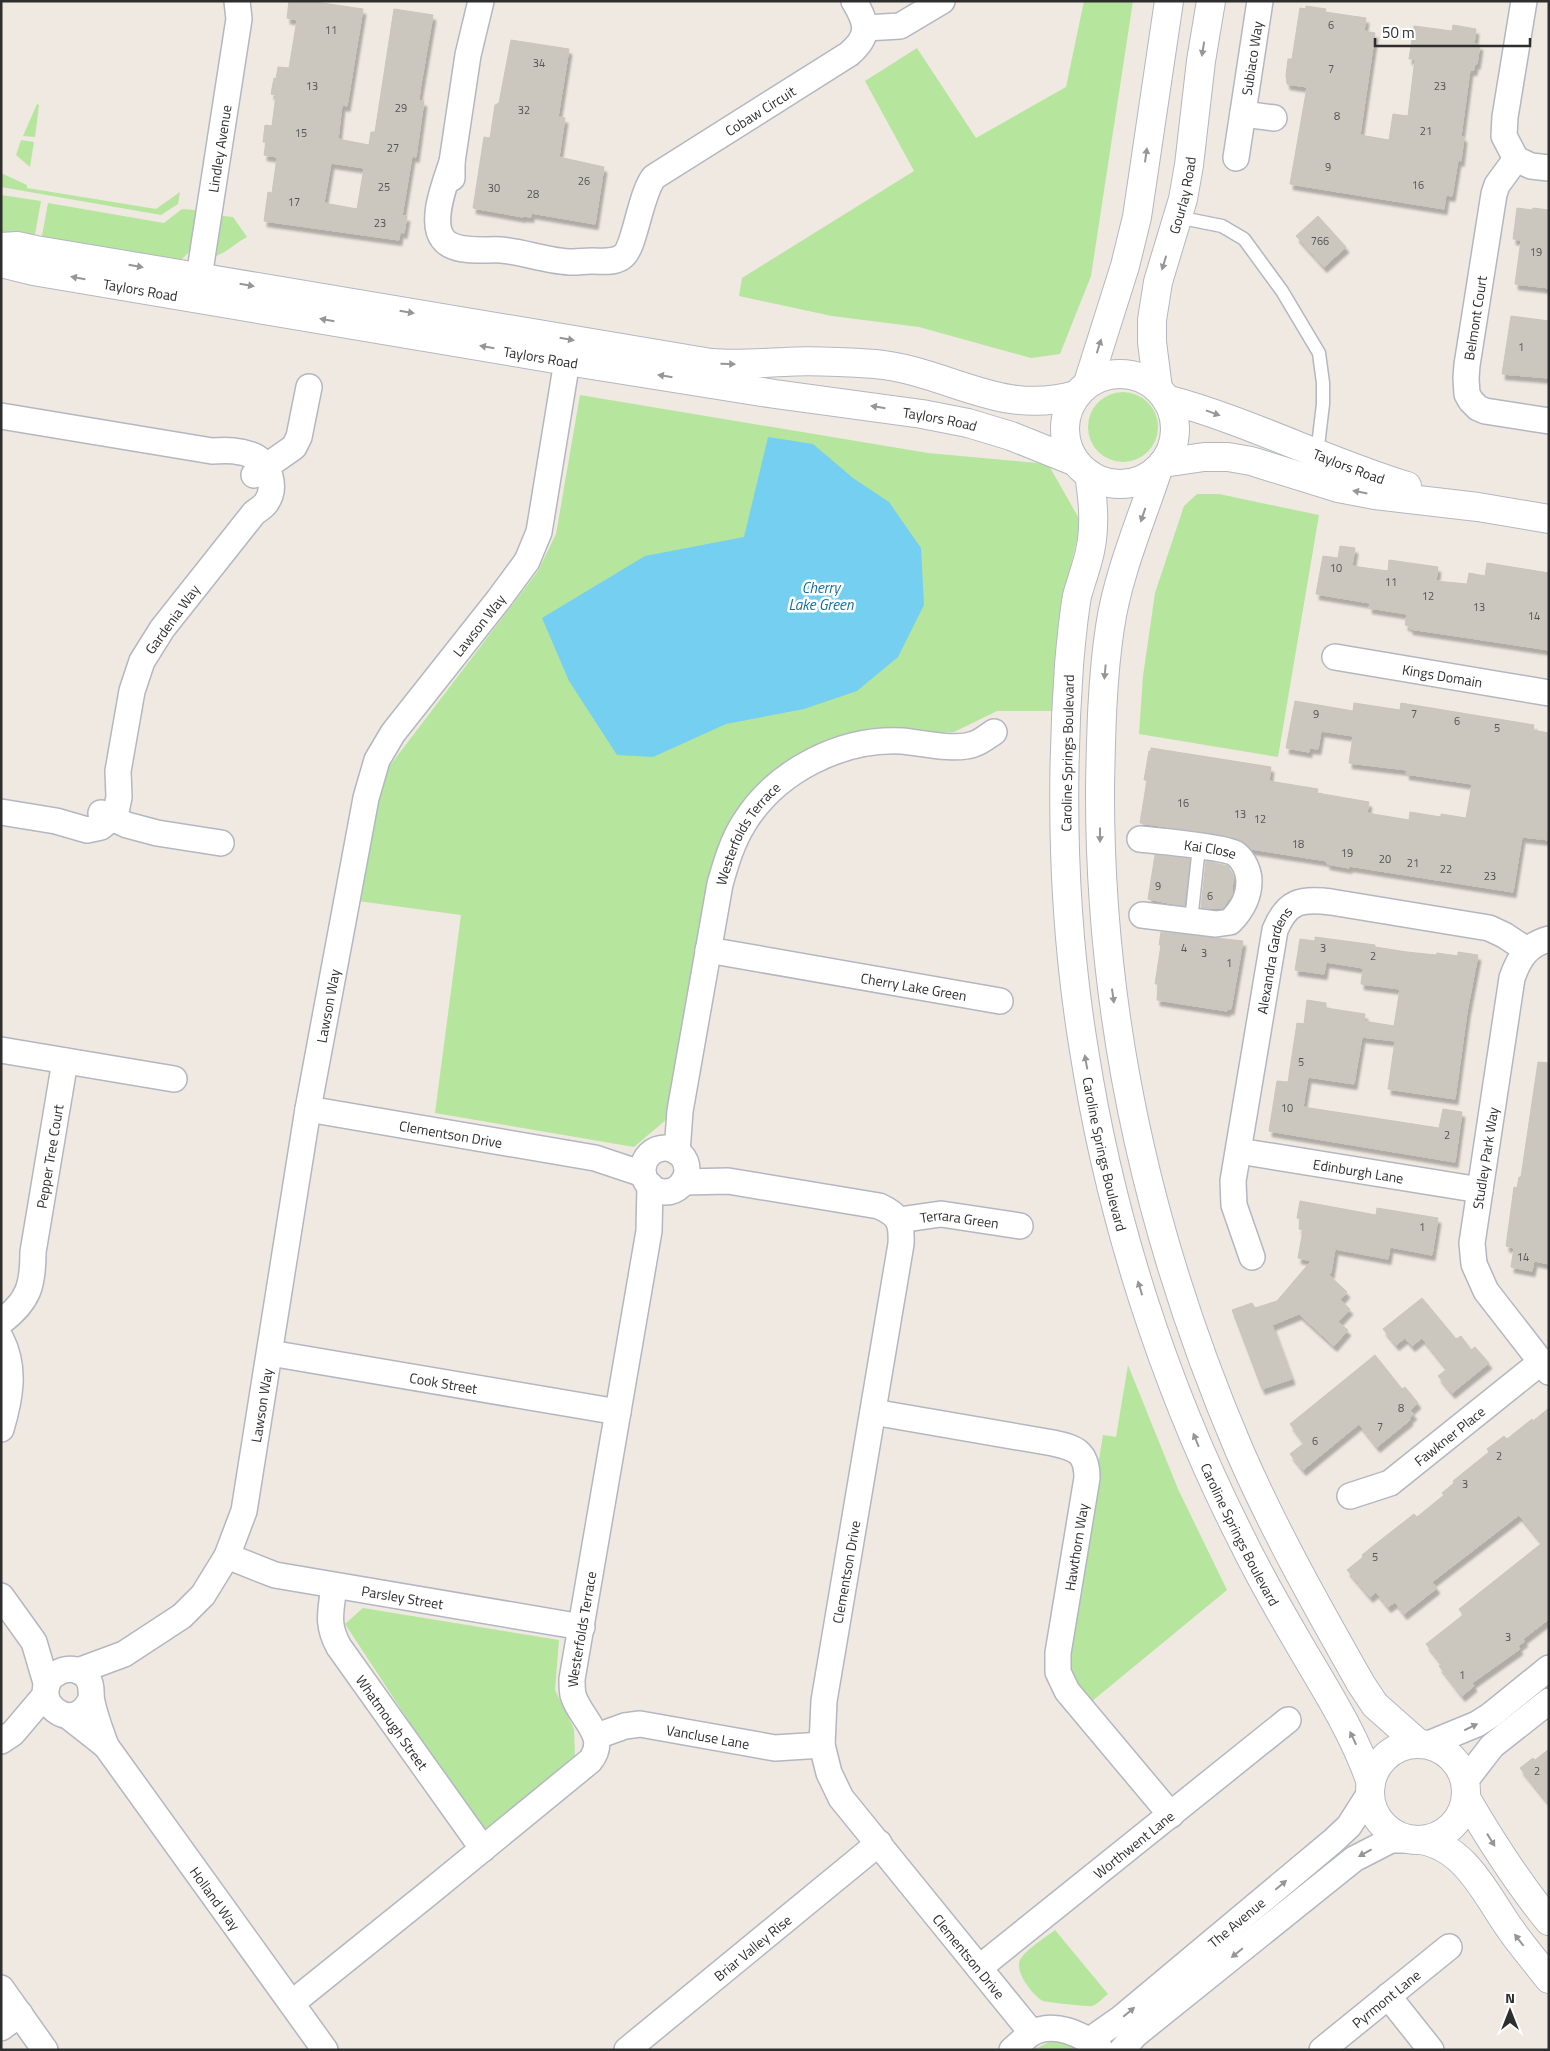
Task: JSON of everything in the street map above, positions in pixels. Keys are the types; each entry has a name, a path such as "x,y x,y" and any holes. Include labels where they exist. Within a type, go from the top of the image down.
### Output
{"main road":[{"path":"1161,466 1143,479 1125,483 1106,482 1083,468 1068,446 1064,428 1068,410 1082,389 1125,266 1137,217 1169,1"},
{"name":"Gourlay Road","path":"1162,394 1152,342 1152,320 1158,282 1190,165 1211,1"},
{"name":"Taylors Road","path":"1,247 17,246 197,288 567,361 775,394 922,414 968,423 1010,436 1083,468"},
{"name":"Taylors Road","path":"1,264 197,288 711,363 750,364 810,361 876,364 918,372 979,393 1013,400 1042,401 1061,399 1082,389"},
{"path":"1082,389 1102,376 1132,375 1146,380 1162,394 1172,411 1175,424 1174,438 1170,451 1161,466 1130,549 1110,626 1101,743 1100,840 1112,990 1129,1098 1162,1239 1193,1331 1240,1452 1270,1517 1360,1684 1375,1705 1422,1745"},
{"name":"Taylors Road","path":"1162,394 1372,476 1478,507"},
{"name":"Taylors Road","path":"1161,466 1204,457 1228,457 1251,461 1338,488 1375,495 1478,507 1549,519"},
{"name":"Caroline Springs Boulevard","path":"1083,468 1094,515 1088,562 1078,593 1072,628 1066,717 1064,816 1072,963 1083,1048 1098,1131 1119,1216 1141,1293 1214,1485 1264,1584 1341,1712 1356,1744 1371,1788"},
{"path":"1549,1921 1524,1890 1502,1858 1466,1790 1460,1768 1451,1757 1440,1749 1422,1745 1406,1746 1383,1760 1375,1771 1371,1788 1373,1810 1382,1824 1395,1834 1415,1840 1432,1841 1449,1851 1464,1864 1481,1883 1510,1929 1549,1978"},
{"path":"1415,1840 1434,1838 1446,1832 1463,1811 1466,1790"}],"street":[{"name":"Cobaw Circuit","path":"468,55 470,1"},
{"name":"Cobaw Circuit","path":"481,1 468,55 452,162 450,211 454,227 465,238 501,250 572,262 604,261 620,258 626,254 640,215 644,192 654,177 849,54 862,41 865,28"},
{"path":"854,1 865,28 900,26 942,1"},
{"name":"Subiaco Way","path":"1236,158 1260,1"},
{"path":"1524,1 1504,128 1507,145 1516,159 1530,166 1549,168"},
{"name":"Lindley Avenue","path":"197,288 241,7"},
{"name":"Subiaco Way","path":"1243,114 1274,118"},
{"name":"Belmont Court","path":"1516,159 1497,185 1494,194 1469,355 1466,386 1471,401 1485,411 1549,422"},
{"name":"Lawson Way","path":"74,1670 124,1654 182,1616 204,1595 227,1556 244,1512 308,1108 366,798 377,760 393,733 527,561 539,532 567,361"},
{"path":"2,416 212,451 233,450 245,452 256,457 260,471 284,456 299,437 309,387"},
{"name":"Gardenia Way","path":"106,815 117,808 119,797 118,772 132,690 142,661 162,629 254,512 266,504 270,492 270,473 260,471"},
{"name":"Kings Domain","path":"1335,657 1549,693"},
{"name":"Westerfolds Terrace","path":"596,1736 579,1709 572,1693 572,1679 648,1231 680,1111 720,884 728,856 744,824 758,805 790,774 819,758 850,746 876,742 902,741 944,746 974,745 994,732"},
{"path":"1,812 56,821 78,828 93,830 101,827 106,815 127,825 157,833 221,843"},
{"name":"Kai Close","path":"1140,839 1235,853 1243,862 1249,875 1248,896"},
{"path":"1142,915 1216,924 1230,922 1246,902 1248,896 1281,915"},
{"name":"Alexandra Gardens","path":"1252,1257 1234,1205 1233,1181 1275,930 1281,915 1293,905 1308,900 1328,902 1489,928 1504,935 1538,945"},
{"name":"Studley Park Way","path":"1538,945 1518,962 1512,978 1472,1243 1474,1264 1486,1291 1545,1367"},
{"name":"Cherry Lake Green","path":"708,950 1000,1001"},
{"path":"1,1050 174,1079"},
{"name":"Pepper Tree Court","path":"2,1322 10,1316 30,1288 33,1252 65,1061"},
{"name":"Clementson Drive","path":"308,1108 879,1206 889,1210 899,1220 902,1230 901,1244 824,1702 822,1745 829,1774 841,1798 1032,2033"},
{"name":"Edinburgh Lane","path":"1238,1151 1480,1190"},
{"name":"Terrara Green","path":"899,1220 941,1214 1020,1226"},
{"path":"1,1429 11,1376 2,1322"},
{"name":"Cook Street","path":"270,1353 618,1412"},
{"name":"Fawkner Place","path":"1350,1496 1390,1483 1545,1367"},
{"name":"Hawthorn Way","path":"873,1412 1053,1443 1073,1448 1082,1456 1087,1470 1087,1478 1058,1654 1058,1672 1067,1691 1171,1815"},
{"name":"Parsley Street","path":"227,1556 275,1575 582,1627"},
{"name":"Whatmough Street","path":"334,1586 330,1615 331,1632 336,1642 484,1849"},
{"path":"1,1596 34,1642 89,1680 92,1696 82,1711 65,1715 7,1737"},
{"path":"34,1642 51,1706 65,1715"},
{"name":"Lawson Way","path":"92,1696 124,1654"},
{"path":"1422,1745 1477,1724 1549,1668"},
{"path":"7,1737 47,1690 56,1674 74,1670"},
{"name":"Holland Way","path":"92,1696 106,1746"},
{"path":"1466,1790 1492,1746 1549,1701"},
{"name":"Holland Way","path":"65,1715 106,1746 325,2050"},
{"name":"Worthwent Lane","path":"979,1968 1288,1720"},
{"name":"Vancluse Lane","path":"596,1736 625,1726 640,1724 775,1748 822,1745"},
{"path":"292,2003 590,1761 596,1754 598,1744 596,1736"},
{"name":"The Avenue","path":"1032,2033 1046,2030 1065,2030 1095,2045 1116,2022 1333,1841 1349,1826 1371,1788"},
{"name":"The Avenue","path":"1122,2050 1135,2035 1354,1859 1391,1840 1415,1840"},
{"name":"Briar Valley Rise","path":"627,2050 879,1843"},
{"name":"Pyrmont Lane","path":"1322,2050 1449,1947"},
{"path":"1388,1996 1431,2050"},
{"path":"7,2009 45,2050"},
{"path":"1012,2050 1032,2033"}],"lane":[{"path":"1177,217 1222,226 1244,238 1282,291 1319,353 1323,383 1323,404 1317,455"},
{"path":"1191,921 1199,847"}],"green space":[{"path":"1084,1 1133,1 1091,276 1060,354 1031,358 919,327 832,316 739,296 742,278 914,171 865,81 917,48 976,138 1066,87"},
{"path":"37,104 39,105 35,137 23,136"},
{"path":"21,140 34,142 30,167 16,155"},
{"path":"1,173 27,185 27,188 156,209 180,192 178,204 161,215 1,187"},
{"path":"1,195 41,201 34,240 1,238"},
{"path":"48,203 164,223 182,209 195,210 197,214 189,252 179,262 41,241"},
{"path":"220,217 233,217 247,237 215,256"},
{"path":"1130,392 1143,398 1152,407 1156,413 1158,427 1156,441 1148,452 1137,460 1116,462 1109,460 1098,452 1090,441 1088,420 1090,413 1098,402 1109,394"},
{"path":"580,395 928,453 1048,464 1081,522 1063,599 1054,711 997,711 954,732 852,733 778,769 724,831 667,1119 634,1147 435,1113 461,915 358,901 385,772 538,571 556,534"},
{"path":"1197,494 1219,494 1319,515 1278,757 1139,734 1143,676 1155,593 1184,506"},
{"path":"1128,1365 1178,1489 1227,1590 1091,1702 1071,1671 1068,1648 1103,1435 1116,1437"},
{"path":"363,1608 559,1640 555,1690 574,1729 575,1759 483,1834 345,1624"},
{"path":"1055,1930 1108,1994 1094,2005 1084,2006 1043,2001 1030,1989 1022,1976 1019,1965 1020,1960 1031,1948"},
{"path":"1052,2041 1069,2042 1081,2050 1032,2050"}],"water":[{"name":"Cherry Lake Green","path":"768,437 813,444 853,478 889,502 921,548 924,605 898,657 857,691 804,709 726,724 653,757 617,755 569,681 542,618 645,556 744,537"}],"building":[{"path":"289,1 309,1 363,9 347,106 342,105 338,139 369,145 371,132 375,132 394,9 433,15 420,90 419,101 424,101 416,157 412,156 402,216 407,216 404,233 400,232 399,240 264,221 268,192 272,193 277,157 264,155 266,142 263,142 265,125 272,126 276,95 271,94 274,78 276,79 278,67 289,68 297,20 287,18","holes":["331,163 364,168 357,209 324,203"]},
{"path":"1306,6 1326,9 1325,12 1366,18 1364,31 1375,33 1360,135 1389,140 1393,114 1408,116 1415,59 1409,59 1414,26 1452,31 1453,25 1476,29 1474,44 1480,45 1477,64 1475,63 1474,70 1470,70 1461,136 1464,137 1461,161 1458,160 1452,196 1446,195 1444,209 1290,184 1307,87 1287,84 1286,75 1288,59 1292,59 1300,8 1306,9"},
{"path":"511,40 569,49 558,117 565,118 559,157 604,167 595,224 531,213 531,217 523,217 473,208 484,137 490,138 495,105 499,103"},
{"path":"1517,208 1549,210 1549,288 1515,284 1521,240 1513,239"},
{"path":"1318,216 1346,247 1324,267 1296,236"},
{"path":"1511,316 1549,321 1549,378 1502,374"},
{"path":"1340,546 1355,548 1352,566 1388,571 1389,560 1438,567 1436,581 1467,584 1469,573 1485,576 1487,563 1549,573 1549,650 1410,629 1410,626 1405,625 1407,614 1369,608 1370,603 1316,594 1323,556 1338,558"},
{"path":"1295,701 1353,711 1354,703 1400,710 1401,703 1534,725 1533,730 1549,733 1549,840 1522,837 1513,892 1327,864 1327,861 1251,849 1241,841 1222,835 1140,823 1147,780 1144,780 1151,748 1271,767 1269,781 1318,789 1317,793 1369,802 1367,813 1409,820 1410,812 1441,817 1441,814 1466,818 1472,784 1406,774 1407,770 1349,763 1353,736 1321,731 1318,749 1309,748 1309,752 1286,748"},
{"path":"1155,855 1190,859 1184,906 1148,899"},
{"path":"1206,861 1228,866 1233,875 1232,895 1223,908 1201,908"},
{"path":"1161,932 1243,941 1231,1009 1227,1009 1227,1011 1157,1000 1158,984 1155,984"},
{"path":"1315,937 1375,945 1375,947 1407,952 1458,956 1458,952 1478,955 1467,1012 1455,1099 1388,1089 1395,1041 1362,1037 1354,1084 1308,1077 1303,1107 1439,1128 1443,1109 1462,1112 1455,1162 1269,1131 1277,1081 1288,1082 1297,1023 1304,1024 1307,1000 1326,1003 1326,1008 1365,1014 1364,1021 1394,1026 1400,989 1361,984 1363,968 1326,962 1324,974 1295,970 1300,939 1315,941"},
{"path":"1538,1062 1549,1063 1549,1264 1534,1261 1532,1271 1511,1267 1514,1248 1506,1246 1514,1187 1517,1188 1519,1177 1521,1177"},
{"path":"1300,1201 1376,1215 1377,1208 1438,1218 1432,1255 1390,1247 1388,1259 1335,1249 1329,1275 1347,1292 1340,1300 1350,1309 1338,1322 1348,1330 1334,1346 1299,1314 1272,1325 1292,1379 1262,1389 1232,1310 1252,1303 1255,1308 1277,1301 1311,1261 1298,1258 1303,1230 1299,1229 1300,1219 1297,1218"},
{"path":"1422,1298 1456,1339 1461,1336 1471,1350 1475,1347 1489,1363 1452,1393 1438,1376 1447,1369 1422,1338 1412,1346 1405,1338 1396,1345 1383,1329"},
{"path":"1375,1355 1402,1389 1405,1387 1418,1403 1410,1410 1414,1414 1409,1418 1410,1420 1377,1447 1359,1424 1303,1470 1290,1454 1304,1443 1290,1424"},
{"path":"1549,1408 1549,1619 1523,1639 1525,1641 1518,1646 1520,1649 1472,1683 1474,1686 1462,1696 1439,1666 1442,1664 1426,1644 1463,1615 1459,1609 1542,1543 1519,1515 1432,1582 1437,1588 1404,1614 1395,1602 1388,1607 1376,1592 1370,1597 1347,1570 1363,1557 1362,1555 1414,1514 1417,1517 1444,1495 1442,1493 1454,1483 1453,1481 1489,1452 1487,1449 1504,1436 1507,1439"},
{"path":"1549,1749 1549,1804 1520,1768 1533,1758 1535,1760"}]}
